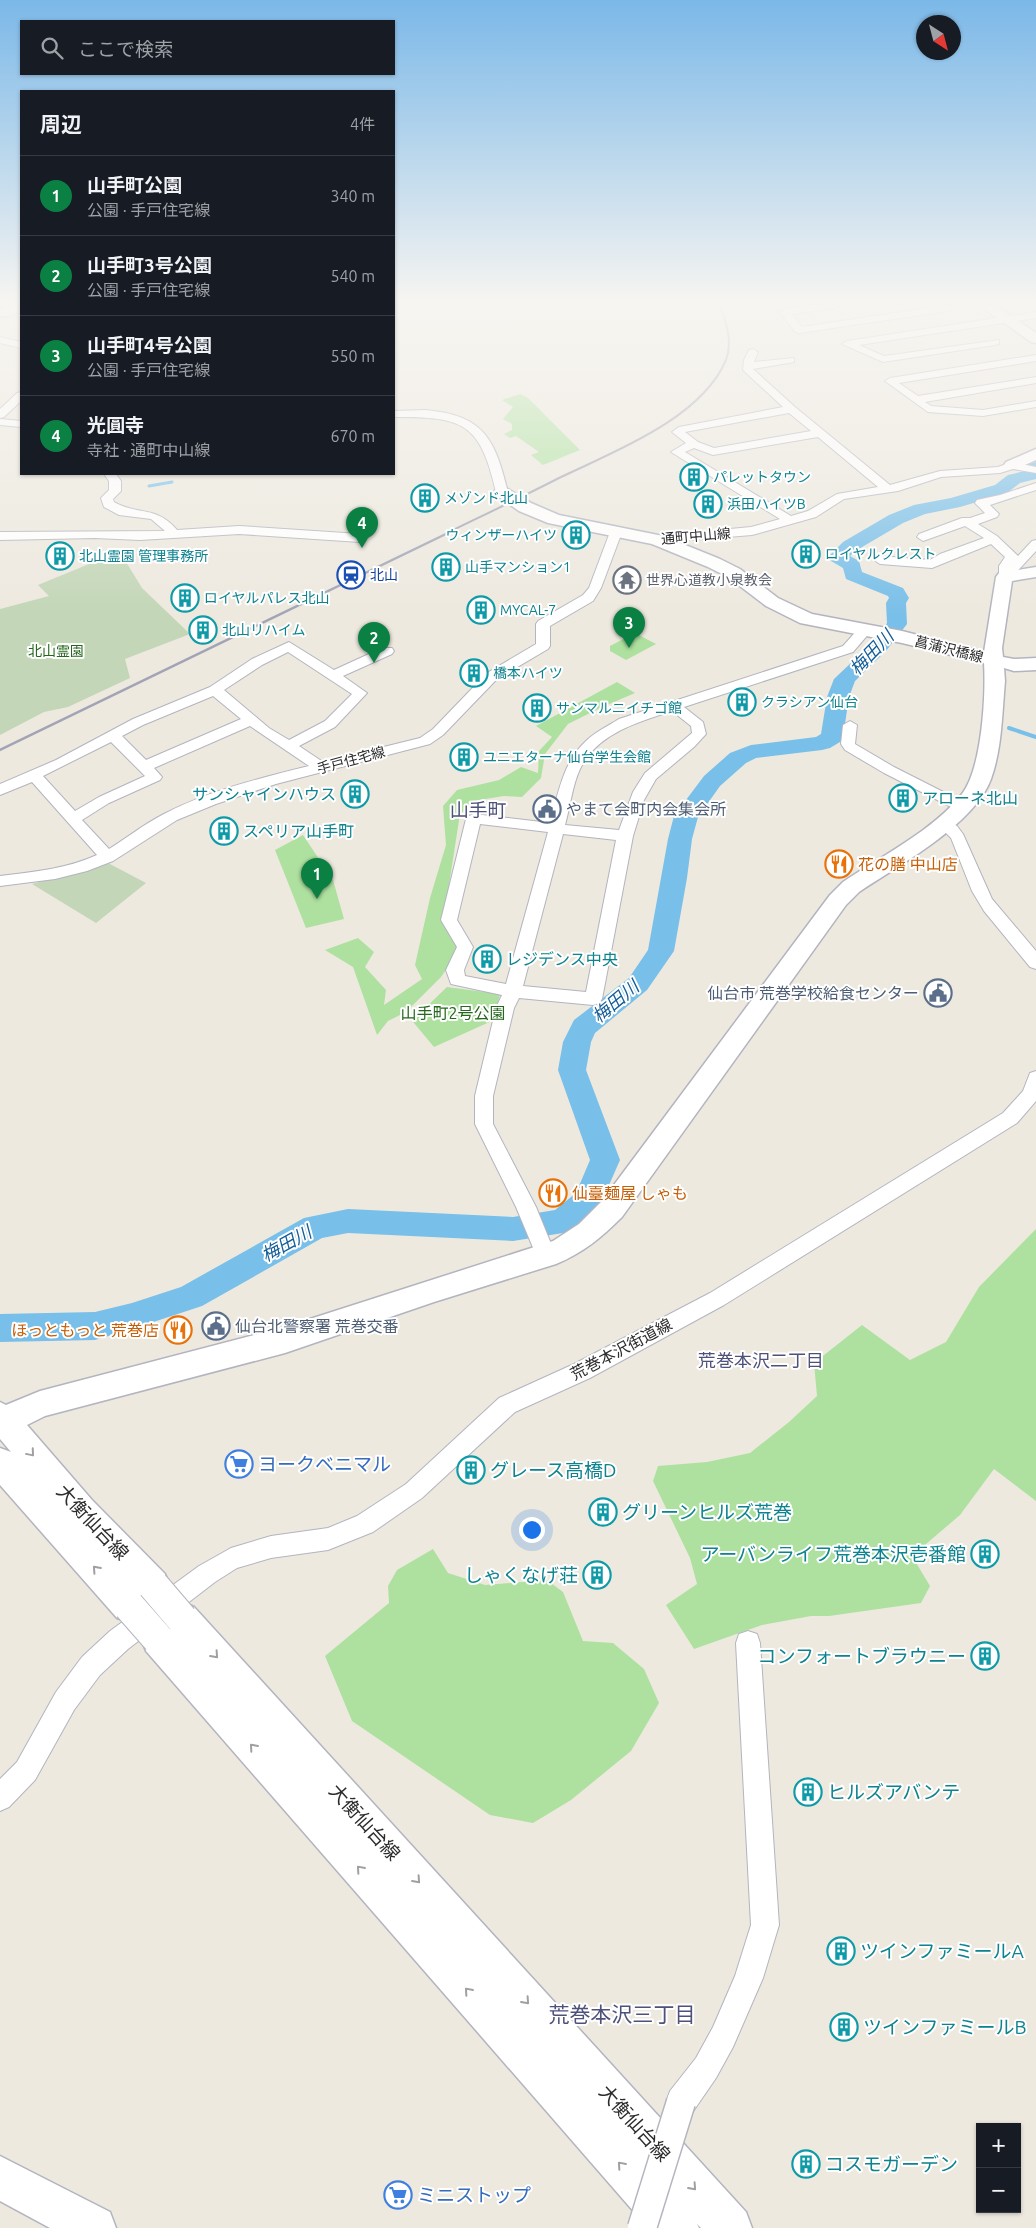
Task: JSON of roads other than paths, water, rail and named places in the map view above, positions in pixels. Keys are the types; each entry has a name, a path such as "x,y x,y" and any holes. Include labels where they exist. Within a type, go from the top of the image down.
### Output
{"street":[{"path":"820,433 742,452 713,452 684,439 678,432 683,429 791,409 888,489"},
{"path":"928,409 983,413 1007,409"},
{"name":"通町中山線","path":"395,414 434,416 468,422 478,430 493,457 502,492 525,507 554,519 657,540 736,533 791,521 812,514 841,496 888,489 940,474 1025,468"},
{"path":"0,422 20,424"},
{"path":"694,444 677,452 791,521"},
{"path":"1025,468 1036,454"},
{"path":"111,475 115,481 115,490 107,498 108,504 123,512 154,516 164,522 174,534"},
{"path":"930,544 966,521 969,522 992,514 981,503 1036,486"},
{"path":"1,1419 40,1404 285,1340 434,1290 542,1246 563,1249 589,1232 612,1209 838,900 858,882 954,816 972,796 980,781 987,758 995,681 993,648 996,622 1006,566 1012,556 993,539 969,522"},
{"path":"0,536 95,534 140,536 239,530 360,538"},
{"name":"手戸住宅線","path":"0,880 71,870 107,857 165,819 182,811 279,779 424,741 438,732 492,676 543,646 543,624 588,598 595,588 616,532"},
{"path":"930,544 993,539"},
{"path":"657,540 734,573 772,602 786,610 822,623 872,631"},
{"path":"880,560 932,564 930,544"},
{"path":"1005,577 1036,544"},
{"path":"1005,577 1036,572"},
{"path":"542,1246 526,1208 484,1124 484,1096 504,1008 514,991 572,771 579,757 592,743 624,722 848,649 872,631"},
{"name":"菖蒲沢橋線","path":"872,631 1014,665 1036,664"},
{"path":"0,790 34,775 138,722 215,690 256,662 289,646 360,693 330,724 289,746"},
{"path":"332,675 387,650"},
{"path":"215,690 252,720 322,768"},
{"path":"625,836 474,819 449,920 465,947 455,970 457,980 514,991 593,998 625,836 634,806 641,791 656,770 691,744 699,734 698,725 674,706"},
{"path":"145,766 252,720"},
{"path":"850,725 848,744 850,747 889,770 954,816"},
{"path":"73,819 104,800 155,777 112,735"},
{"path":"34,775 107,857"},
{"path":"954,816 951,827 959,840 984,899 1036,963"},
{"name":"荒巻本沢街道線","path":"0,1798 26,1771 65,1701 91,1666 119,1640 176,1615 232,1559 272,1547 328,1539 365,1524 414,1491 507,1406 582,1371 717,1299 827,1232 1010,1118 1031,1094 1036,1078"},
{"name":"大衡仙台線","path":"1,1419 81,1510 141,1595"},
{"name":"大衡仙台線","path":"0,1462 52,1522 141,1595 176,1615 730,2228"},
{"name":"大衡仙台線","path":"176,1615 677,2228"},
{"path":"642,2228 681,2102 706,2068 723,2037 749,1978 765,1924 748,1643"},
{"path":"0,2178 94,2228"}],"waterway":[{"name":"梅田川","path":"0,1328 95,1326 132,1316 191,1297 315,1227 348,1221 513,1229 563,1221 588,1200 605,1160 572,1070 577,1042 584,1027 638,984 661,951 673,880 675,878 680,839 686,816 712,781 738,758 751,752 822,743 832,737 838,697 845,679 879,647 897,624 896,603 899,598 896,592 853,575 852,565 838,557 850,546 896,519 920,509 954,503 1001,489 1014,479 1031,475 1036,467"},
{"path":"149,486 172,482"},
{"path":"1009,728 1036,737"}],"railway":[{"path":"447,533 629,445 685,409"},
{"path":"0,750 450,532"}],"place":[{"name":"パレットタウン","path":"694,477"},
{"name":"メゾンド北山","path":"425,498"},
{"name":"浜田ハイツB","path":"708,504"},
{"name":"ウィンザーハイツ","path":"576,535"},
{"name":"光圓寺","path":"362,548"},
{"name":"ロイヤルクレスト","path":"806,554"},
{"name":"北山霊園 管理事務所","path":"60,556"},
{"name":"山手マンション1","path":"446,567"},
{"name":"北山","path":"351,575"},
{"name":"世界心道教小泉教会","path":"627,580"},
{"name":"ロイヤルパレス北山","path":"185,598"},
{"name":"MYCAL-7","path":"481,610"},
{"name":"北山リハイム","path":"203,630"},
{"name":"山手町4号公園","path":"629,648"},
{"name":"山手町3号公園","path":"374,663"},
{"name":"橋本ハイツ","path":"474,673"},
{"name":"クラシアン仙台","path":"742,702"},
{"name":"サンマルニイチゴ館","path":"537,708"},
{"name":"ユニエターナ仙台学生会館","path":"464,757"},
{"name":"サンシャインハウス","path":"355,794"},
{"name":"アローネ北山","path":"903,798"},
{"name":"やまて会町内会集会所","path":"547,809"},
{"name":"スペリア山手町","path":"224,831"},
{"name":"花の膳 中山店","path":"839,864"},
{"name":"山手町公園","path":"317,899"},
{"name":"レジデンス中央","path":"487,959"},
{"name":"仙台市 荒巻学校給食センター","path":"938,993"},
{"name":"仙臺麺屋 しゃも","path":"553,1193"},
{"name":"仙台北警察署 荒巻交番","path":"216,1326"},
{"name":"ほっともっと 荒巻店","path":"178,1330"},
{"name":"ヨークベニマル","path":"239,1464"},
{"name":"グレース高橋D","path":"471,1470"},
{"name":"グリーンヒルズ荒巻","path":"603,1512"},
{"name":"アーバンライフ荒巻本沢壱番館","path":"985,1554"},
{"name":"しゃくなげ荘","path":"597,1575"},
{"name":"コンフォートブラウニー","path":"985,1656"},
{"name":"ヒルズアバンテ","path":"808,1792"},
{"name":"ツインファミールA","path":"841,1951"},
{"name":"ツインファミールB","path":"844,2027"},
{"name":"コスモガーデン","path":"806,2164"},
{"name":"ミニストップ","path":"398,2195"}],"district":[{"name":"山手町","path":"478,810"},
{"name":"荒巻本沢二丁目","path":"761,1360"},
{"name":"荒巻本沢三丁目","path":"622,2014"}],"park label":[{"name":"北山霊園","path":"56,651"},
{"name":"山手町2号公園","path":"453,1013"}]}
